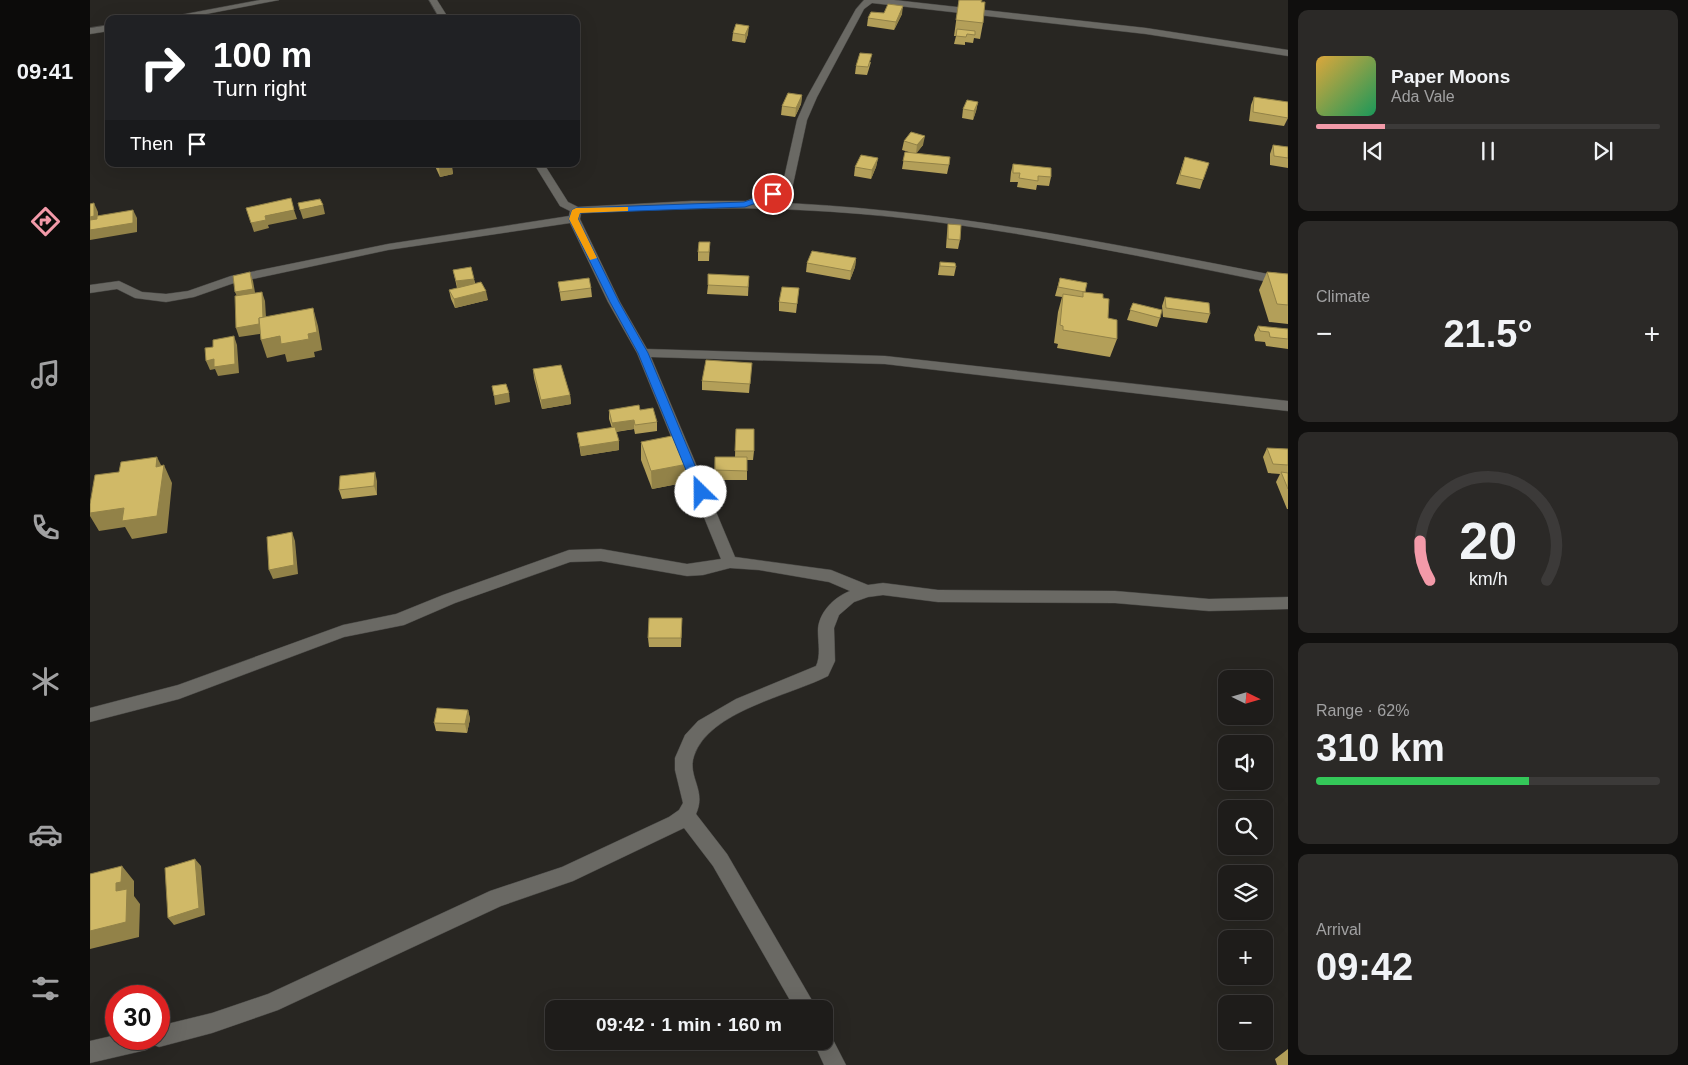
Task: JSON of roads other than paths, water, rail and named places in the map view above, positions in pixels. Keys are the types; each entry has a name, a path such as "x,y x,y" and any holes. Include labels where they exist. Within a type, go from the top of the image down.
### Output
{"street":[{"path":"184,15 259,1 275,0"},
{"path":"433,0 443,15"},
{"path":"787,189 802,120 812,97 860,9 864,3 871,0 914,2 1146,31 1288,53"},
{"path":"90,31 105,29"},
{"path":"541,167 564,204 575,215 614,302 643,353 730,562"},
{"path":"745,205 787,189"},
{"path":"787,189 804,208"},
{"path":"90,289 118,285 139,295 166,298 190,294 231,280 388,247 575,215 745,205 902,216 1032,232 1288,282"},
{"path":"643,353 885,360 1288,406"},
{"path":"90,715 179,692 343,631 398,620 449,599 569,556 601,555 687,570 703,569 730,562 794,568 831,576 867,591"},
{"path":"170,1033 212,1023 271,1003 497,898 566,875 686,816 692,802 684,773 683,760 691,738 710,722 734,708 822,671 827,661 826,628 833,611 848,598 867,591 883,589 938,596 1115,597 1209,605 1288,604"},
{"path":"686,816 720,860 802,1000"},
{"path":"90,1052 105,1049"},
{"path":"828,1050 835,1065"}]}
